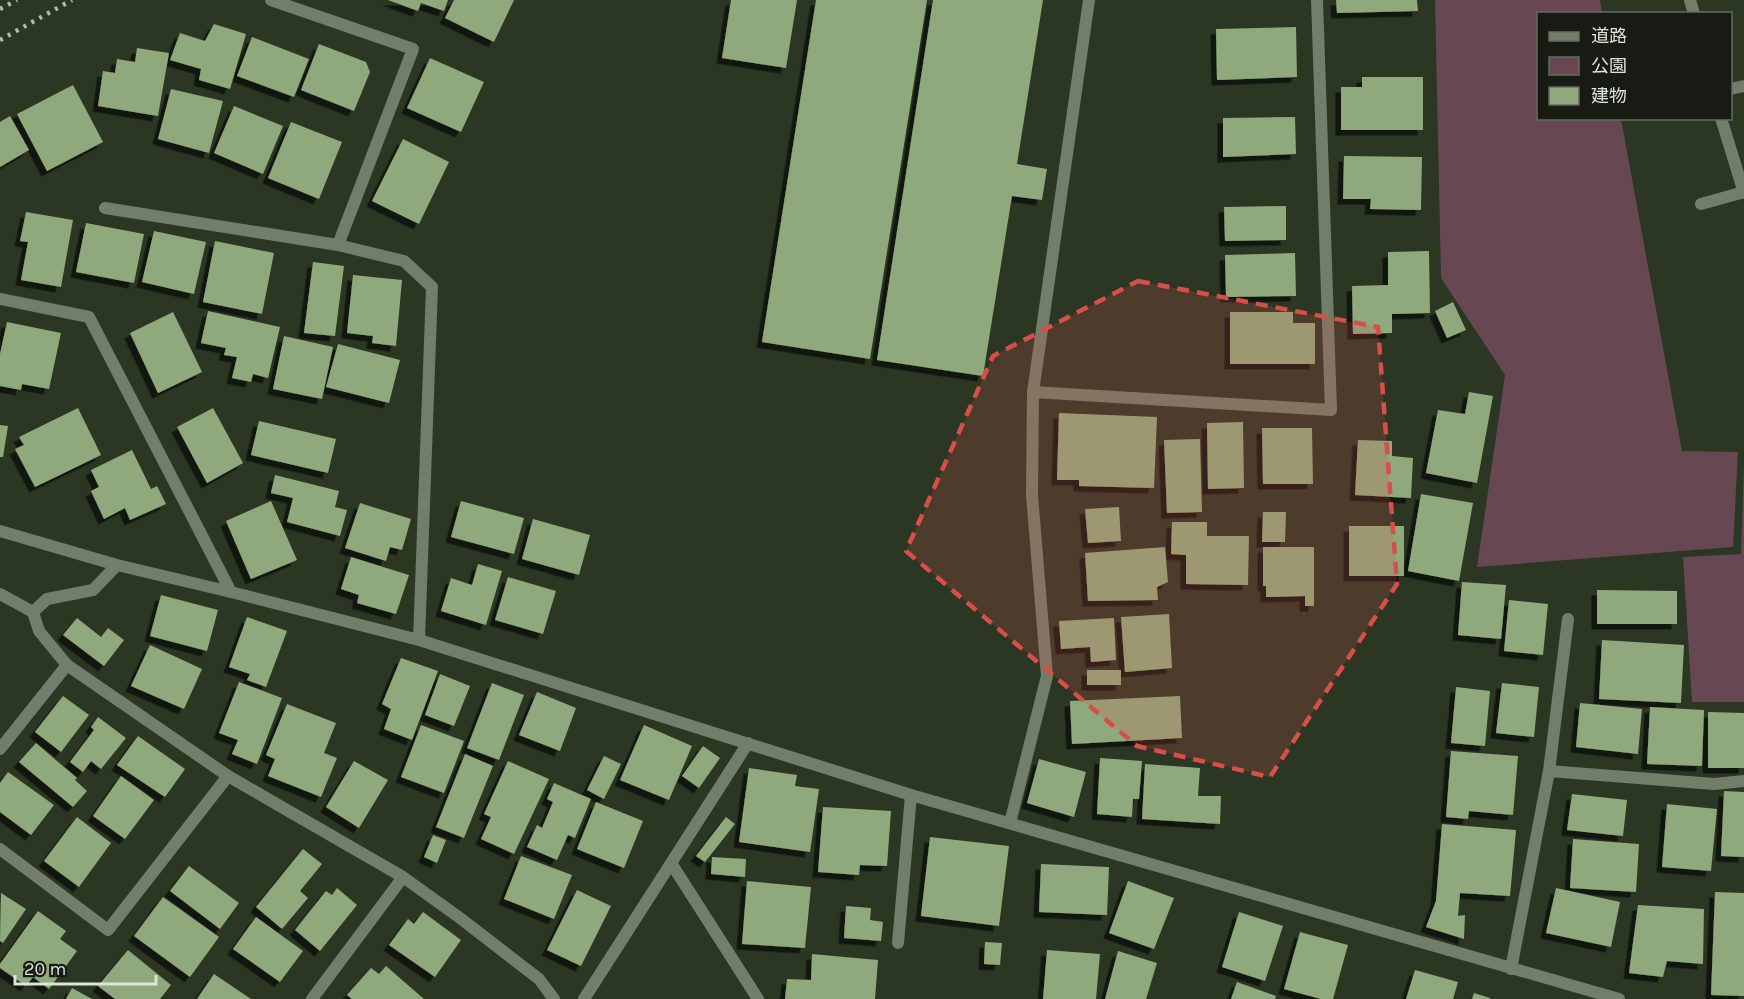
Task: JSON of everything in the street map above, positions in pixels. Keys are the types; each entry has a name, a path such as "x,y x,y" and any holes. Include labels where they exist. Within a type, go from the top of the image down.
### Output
{"street":[{"path":"271,0 413,49 338,245"},
{"path":"1010,823 1047,676 1032,495 1033,392 1089,0"},
{"path":"1033,392 1331,410 1317,0"},
{"path":"1701,204 1744,193 1722,120"},
{"path":"105,208 338,245 404,261 432,287 419,640"},
{"path":"0,299 89,317 231,592"},
{"path":"0,531 117,565 419,640 911,795 1619,999"},
{"path":"33,612 47,599 93,590 117,565"},
{"path":"0,594 33,612 39,631 67,665 228,776 403,877 539,979 554,999"},
{"path":"1511,969 1549,771 1568,619"},
{"path":"0,749 67,665"},
{"path":"584,999 748,743"},
{"path":"1549,771 1714,784 1744,781"},
{"path":"0,849 108,930 228,776"},
{"path":"898,943 911,795"},
{"path":"671,863 758,999"},
{"path":"312,999 403,877"}],"highlighted area":[{"path":"1138,281 1378,327 1397,584 1270,777 1137,746 906,551 993,356"}],"green space":[{"path":"1435,0 1600,0 1602,12 1537,12 1537,120 1621,120 1682,451 1738,452 1733,547 1477,567 1505,375 1441,278"},
{"path":"1744,463 1744,702 1692,702 1683,557 1741,554"}],"building":[{"path":"388,0 448,0 444,11 421,3 418,11"},
{"path":"454,0 514,0 494,42 445,18"},
{"path":"731,0 797,0 786,68 722,58"},
{"path":"816,0 927,0 870,359 762,342"},
{"path":"933,0 1043,0 1017,164 1047,169 1042,200 1012,196 983,376 877,360"},
{"path":"1336,0 1417,0 1418,11 1337,13"},
{"path":"214,24 246,34 230,89 199,80 201,69 170,60 180,33 205,41"},
{"path":"1296,27 1297,77 1217,80 1216,29"},
{"path":"252,37 309,59 294,97 237,76"},
{"path":"319,44 366,62 370,72 354,111 301,90"},
{"path":"137,48 169,53 158,116 98,106 103,71 115,73 117,59 135,62"},
{"path":"430,58 484,82 461,132 407,108"},
{"path":"1362,77 1423,77 1423,130 1341,130 1341,87 1362,87"},
{"path":"73,85 103,142 47,171 17,114"},
{"path":"171,89 223,101 209,153 158,139"},
{"path":"234,106 283,126 263,174 214,153"},
{"path":"10,116 29,150 0,167 0,122"},
{"path":"1295,117 1296,154 1223,157 1223,118"},
{"path":"291,122 342,142 319,199 268,178"},
{"path":"403,139 449,162 419,224 372,201"},
{"path":"1344,156 1422,157 1421,210 1370,209 1371,199 1343,199"},
{"path":"1286,206 1286,240 1225,241 1224,207"},
{"path":"26,212 73,220 61,287 21,280 28,242 20,241"},
{"path":"86,223 144,234 134,283 76,272"},
{"path":"154,231 206,242 194,294 142,282"},
{"path":"215,241 274,253 262,314 203,302"},
{"path":"1429,251 1430,313 1392,314 1392,333 1353,334 1352,286 1388,285 1388,252"},
{"path":"1295,253 1296,296 1226,297 1225,255"},
{"path":"313,262 344,266 335,336 304,333"},
{"path":"353,275 402,280 396,346 372,343 373,336 347,333"},
{"path":"1453,302 1466,330 1447,338 1435,311"},
{"path":"208,311 280,327 268,378 253,374 251,382 232,378 237,357 224,355 226,348 201,343"},
{"path":"173,312 202,372 158,393 130,333"},
{"path":"1230,312 1293,312 1293,323 1315,323 1315,364 1230,364"},
{"path":"7,322 61,333 49,389 22,384 21,390 0,386 0,354"},
{"path":"284,336 333,347 322,399 273,389"},
{"path":"338,344 400,360 389,403 326,387"},
{"path":"1469,392 1493,396 1477,483 1426,473 1438,410 1465,414"},
{"path":"78,408 101,455 35,487 15,449 24,445 19,437"},
{"path":"213,408 243,463 207,483 177,427"},
{"path":"1059,413 1157,417 1154,488 1079,486 1079,480 1057,480"},
{"path":"259,421 336,439 328,473 251,455"},
{"path":"1243,422 1244,488 1208,489 1207,423"},
{"path":"0,425 8,426 3,457 0,457"},
{"path":"1262,428 1312,428 1313,484 1263,484"},
{"path":"1200,439 1202,512 1167,513 1164,440"},
{"path":"1358,440 1392,441 1392,456 1413,458 1411,498 1355,495"},
{"path":"132,450 151,489 157,486 166,504 130,520 125,508 104,519 91,491 99,487 91,470"},
{"path":"275,475 339,491 335,507 347,510 340,536 287,522 293,498 271,493"},
{"path":"1421,494 1473,503 1459,581 1408,571"},
{"path":"271,501 297,560 251,579 226,521"},
{"path":"461,501 524,518 514,554 451,537"},
{"path":"360,503 411,519 402,550 390,547 386,561 345,548"},
{"path":"1119,507 1121,541 1088,543 1085,509"},
{"path":"1263,512 1286,512 1285,542 1262,542"},
{"path":"533,519 590,535 579,575 522,559"},
{"path":"1172,522 1207,522 1207,536 1249,536 1248,585 1186,584 1186,555 1171,554"},
{"path":"1349,526 1404,526 1404,576 1349,576"},
{"path":"1165,547 1168,582 1157,587 1158,600 1088,601 1085,553"},
{"path":"1263,547 1314,547 1314,606 1305,606 1305,596 1266,597 1266,586 1263,586"},
{"path":"351,557 409,575 396,614 357,603 359,595 341,589"},
{"path":"478,564 502,571 486,625 441,611 451,578 472,585"},
{"path":"508,577 556,591 543,634 495,620"},
{"path":"1462,582 1506,585 1501,639 1458,635"},
{"path":"1597,590 1677,591 1677,624 1597,624"},
{"path":"161,595 218,610 207,651 150,636"},
{"path":"1509,600 1548,604 1543,655 1504,651"},
{"path":"1169,614 1172,668 1125,672 1121,617"},
{"path":"247,617 287,631 266,687 247,680 250,674 229,667"},
{"path":"77,618 101,637 108,628 124,640 104,666 63,635"},
{"path":"1114,618 1116,660 1091,662 1090,647 1061,649 1059,621"},
{"path":"1602,640 1684,645 1681,703 1599,699"},
{"path":"150,645 202,669 184,709 131,686"},
{"path":"401,658 438,671 412,740 384,729 391,709 382,704"},
{"path":"1087,670 1121,670 1121,685 1087,685"},
{"path":"440,674 470,686 454,726 425,715"},
{"path":"239,682 282,698 257,764 232,754 238,740 219,733"},
{"path":"492,683 524,695 499,760 467,748"},
{"path":"1502,683 1539,687 1534,737 1496,733"},
{"path":"1456,687 1490,691 1485,746 1451,743"},
{"path":"537,692 576,708 560,751 519,735"},
{"path":"63,696 89,715 61,752 35,732"},
{"path":"1180,696 1182,738 1072,744 1070,701"},
{"path":"1580,703 1642,709 1638,754 1576,747"},
{"path":"287,704 336,723 324,753 337,758 321,797 268,776 275,759 266,755"},
{"path":"1650,707 1704,710 1702,766 1647,764"},
{"path":"1708,712 1744,713 1744,768 1708,768"},
{"path":"98,717 126,738 101,769 91,761 83,772 70,762 94,730 91,727"},
{"path":"421,725 464,741 444,793 401,777"},
{"path":"644,725 692,746 669,800 620,780"},
{"path":"138,736 185,769 165,797 117,765"},
{"path":"36,743 77,778 75,780 87,791 73,807 19,762"},
{"path":"703,746 720,758 699,788 682,776"},
{"path":"1451,751 1518,756 1513,815 1469,811 1468,819 1446,817"},
{"path":"465,754 493,766 464,838 436,827"},
{"path":"604,756 621,764 604,799 587,790"},
{"path":"1100,758 1142,761 1139,799 1133,799 1132,817 1097,814"},
{"path":"1039,759 1086,772 1074,817 1027,803"},
{"path":"354,761 388,780 359,828 326,807"},
{"path":"508,761 549,779 514,854 481,839 491,817 484,814"},
{"path":"1145,764 1200,768 1198,796 1221,796 1220,824 1142,819"},
{"path":"749,768 797,775 795,786 819,789 810,852 739,842"},
{"path":"8,772 54,805 31,835 0,812 0,783"},
{"path":"121,776 154,800 125,839 93,816"},
{"path":"554,783 591,799 575,838 568,835 557,860 527,847 537,825 542,828 553,802 547,799"},
{"path":"1724,791 1744,792 1744,857 1721,856"},
{"path":"1572,794 1627,800 1623,836 1567,830"},
{"path":"596,802 643,821 624,868 577,849"},
{"path":"1667,804 1717,809 1711,871 1662,867"},
{"path":"823,807 891,811 887,866 860,865 859,875 818,872"},
{"path":"77,817 111,843 79,887 44,861"},
{"path":"726,817 735,824 705,862 696,856"},
{"path":"1442,824 1516,830 1510,896 1460,893 1458,916 1465,915 1464,939 1426,927 1436,901"},
{"path":"433,835 446,840 437,863 424,857"},
{"path":"930,837 1009,846 999,926 921,916"},
{"path":"1573,839 1639,844 1636,892 1570,888"},
{"path":"303,849 322,864 300,891 308,898 282,929 256,907"},
{"path":"521,856 572,875 554,919 504,899"},
{"path":"712,857 746,859 745,877 711,874"},
{"path":"1041,864 1109,867 1107,915 1039,912"},
{"path":"189,866 239,903 220,929 170,891"},
{"path":"747,881 811,887 805,948 742,944"},
{"path":"1128,881 1174,898 1154,949 1109,933"},
{"path":"337,888 357,905 320,951 295,930 326,891 332,895"},
{"path":"1556,888 1620,902 1611,947 1546,933"},
{"path":"577,890 611,906 581,966 547,950"},
{"path":"1715,892 1744,893 1744,996 1711,995"},
{"path":"1,893 26,909 3,943 0,941"},
{"path":"163,897 219,937 190,977 134,936"},
{"path":"1638,905 1704,909 1703,964 1667,961 1663,977 1629,973"},
{"path":"846,906 871,908 870,920 883,922 881,941 844,938"},
{"path":"38,911 66,931 60,939 77,951 49,989 33,977 26,986 0,968 0,964"},
{"path":"423,912 461,940 435,977 389,945 408,919 414,924"},
{"path":"1239,912 1283,926 1265,981 1222,967"},
{"path":"256,917 303,951 280,982 233,949"},
{"path":"1300,932 1348,945 1333,999 1321,999 1284,989"},
{"path":"985,942 1002,943 1000,965 984,964"},
{"path":"128,950 171,985 160,999 115,999 98,986"},
{"path":"1047,950 1100,954 1096,999 1043,999"},
{"path":"1118,951 1157,963 1146,999 1105,999"},
{"path":"812,954 878,960 875,999 785,999 787,979 811,980"},
{"path":"386,966 424,999 352,999 347,995 371,968 379,974"},
{"path":"1415,970 1458,982 1453,999 1406,999"},
{"path":"214,974 251,999 197,999"},
{"path":"1237,982 1276,996 1275,999 1231,999"},
{"path":"72,988 92,999 66,999"},
{"path":"1474,993 1490,998 1490,999 1472,999"}],"railway":[{"path":"0,9 17,0"},
{"path":"0,40 72,0"}]}
